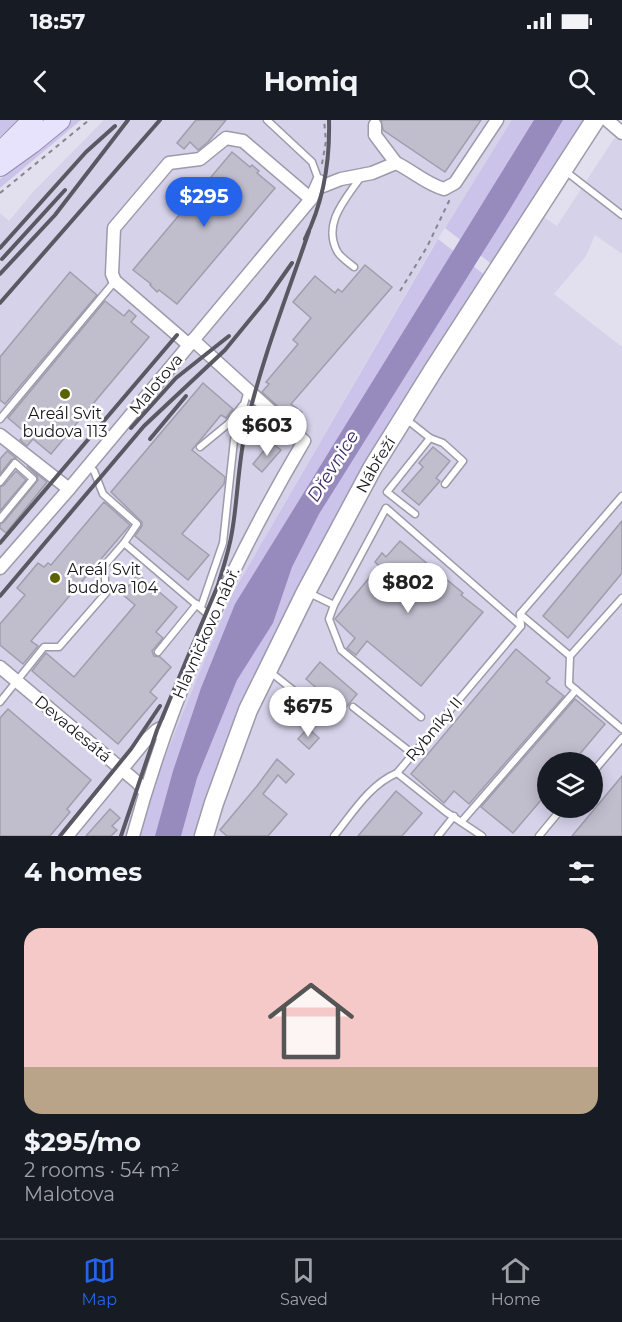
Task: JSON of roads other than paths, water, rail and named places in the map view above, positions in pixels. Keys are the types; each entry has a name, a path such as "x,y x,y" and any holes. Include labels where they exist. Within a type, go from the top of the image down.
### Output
{"main road":[{"path":"2,159 33,120"},
{"path":"2,159 32,143 60,120"}],"street":[{"path":"375,125 375,135 396,163 444,189 455,183 497,120"},
{"name":"Nábřeží","path":"204,836 236,739 266,669 306,591 403,417 596,120"},
{"path":"607,120 622,133"},
{"path":"248,389 115,281 112,274 114,228 169,163 200,159 226,138 243,141 311,199"},
{"path":"319,181 323,186 396,163"},
{"name":"Malotova","path":"0,568 69,489 311,199 319,181"},
{"name":"Hlavničkovo nábř.","path":"133,836 167,725 211,617 270,498 304,441 248,389"},
{"path":"0,435 69,489"},
{"name":"Devadesátá","path":"0,667 145,792"},
{"path":"67,836 145,741 157,730 167,725"}],"lane":[{"path":"267,120 312,162 319,181"},
{"path":"564,170 622,215"},
{"path":"354,267 337,253 331,227 338,210 362,175"},
{"path":"0,419 115,281"},
{"path":"158,652 199,606 223,543 234,440 248,389"},
{"path":"200,447 228,423 244,404"},
{"path":"403,417 430,438 443,443 464,461 445,484"},
{"path":"416,514 387,492 430,438"},
{"path":"0,482 15,464 33,479 0,519"},
{"path":"0,702 44,647 59,647 106,593 104,566 137,524 103,494 94,471 88,465"},
{"path":"521,626 520,614 622,496"},
{"path":"422,717 341,650 329,620 334,605 386,508 521,626"},
{"path":"124,543 211,617"},
{"path":"306,591 334,605"},
{"path":"622,598 570,656 569,684 622,729"},
{"path":"520,614 570,656"},
{"name":"Rybníky II","path":"334,836 374,788 386,778 397,773 521,626"},
{"path":"266,669 331,720"},
{"path":"462,821 576,690"},
{"path":"353,707 413,754"},
{"path":"603,761 622,739"},
{"path":"397,773 482,836"},
{"path":"438,836 454,816"},
{"path":"539,836 555,818"}],"water":[{"name":"Dřevnice","path":"534,120 563,120 319,514 292,567 273,623 237,680 197,778 181,836 155,836 173,771 201,688 235,604"}],"railway":[{"path":"0,274 55,215 128,120"},
{"path":"0,303 160,120"},
{"path":"305,239 321,196 328,150 329,120"},
{"path":"0,248 86,152 115,126"},
{"path":"2,259 65,190"},
{"path":"121,836 157,730 218,585 231,539 241,454 252,403 309,231"},
{"path":"0,596 144,426 225,350 266,300 292,263"},
{"path":"0,543 177,335"},
{"path":"131,428 176,378 229,336"},
{"path":"150,439 186,396"},
{"path":"60,836 131,749 160,706"}],"place":[{"name":"Areál Svit budova 113","path":"65,394"},
{"name":"Areál Svit budova 104","path":"55,578"}]}
